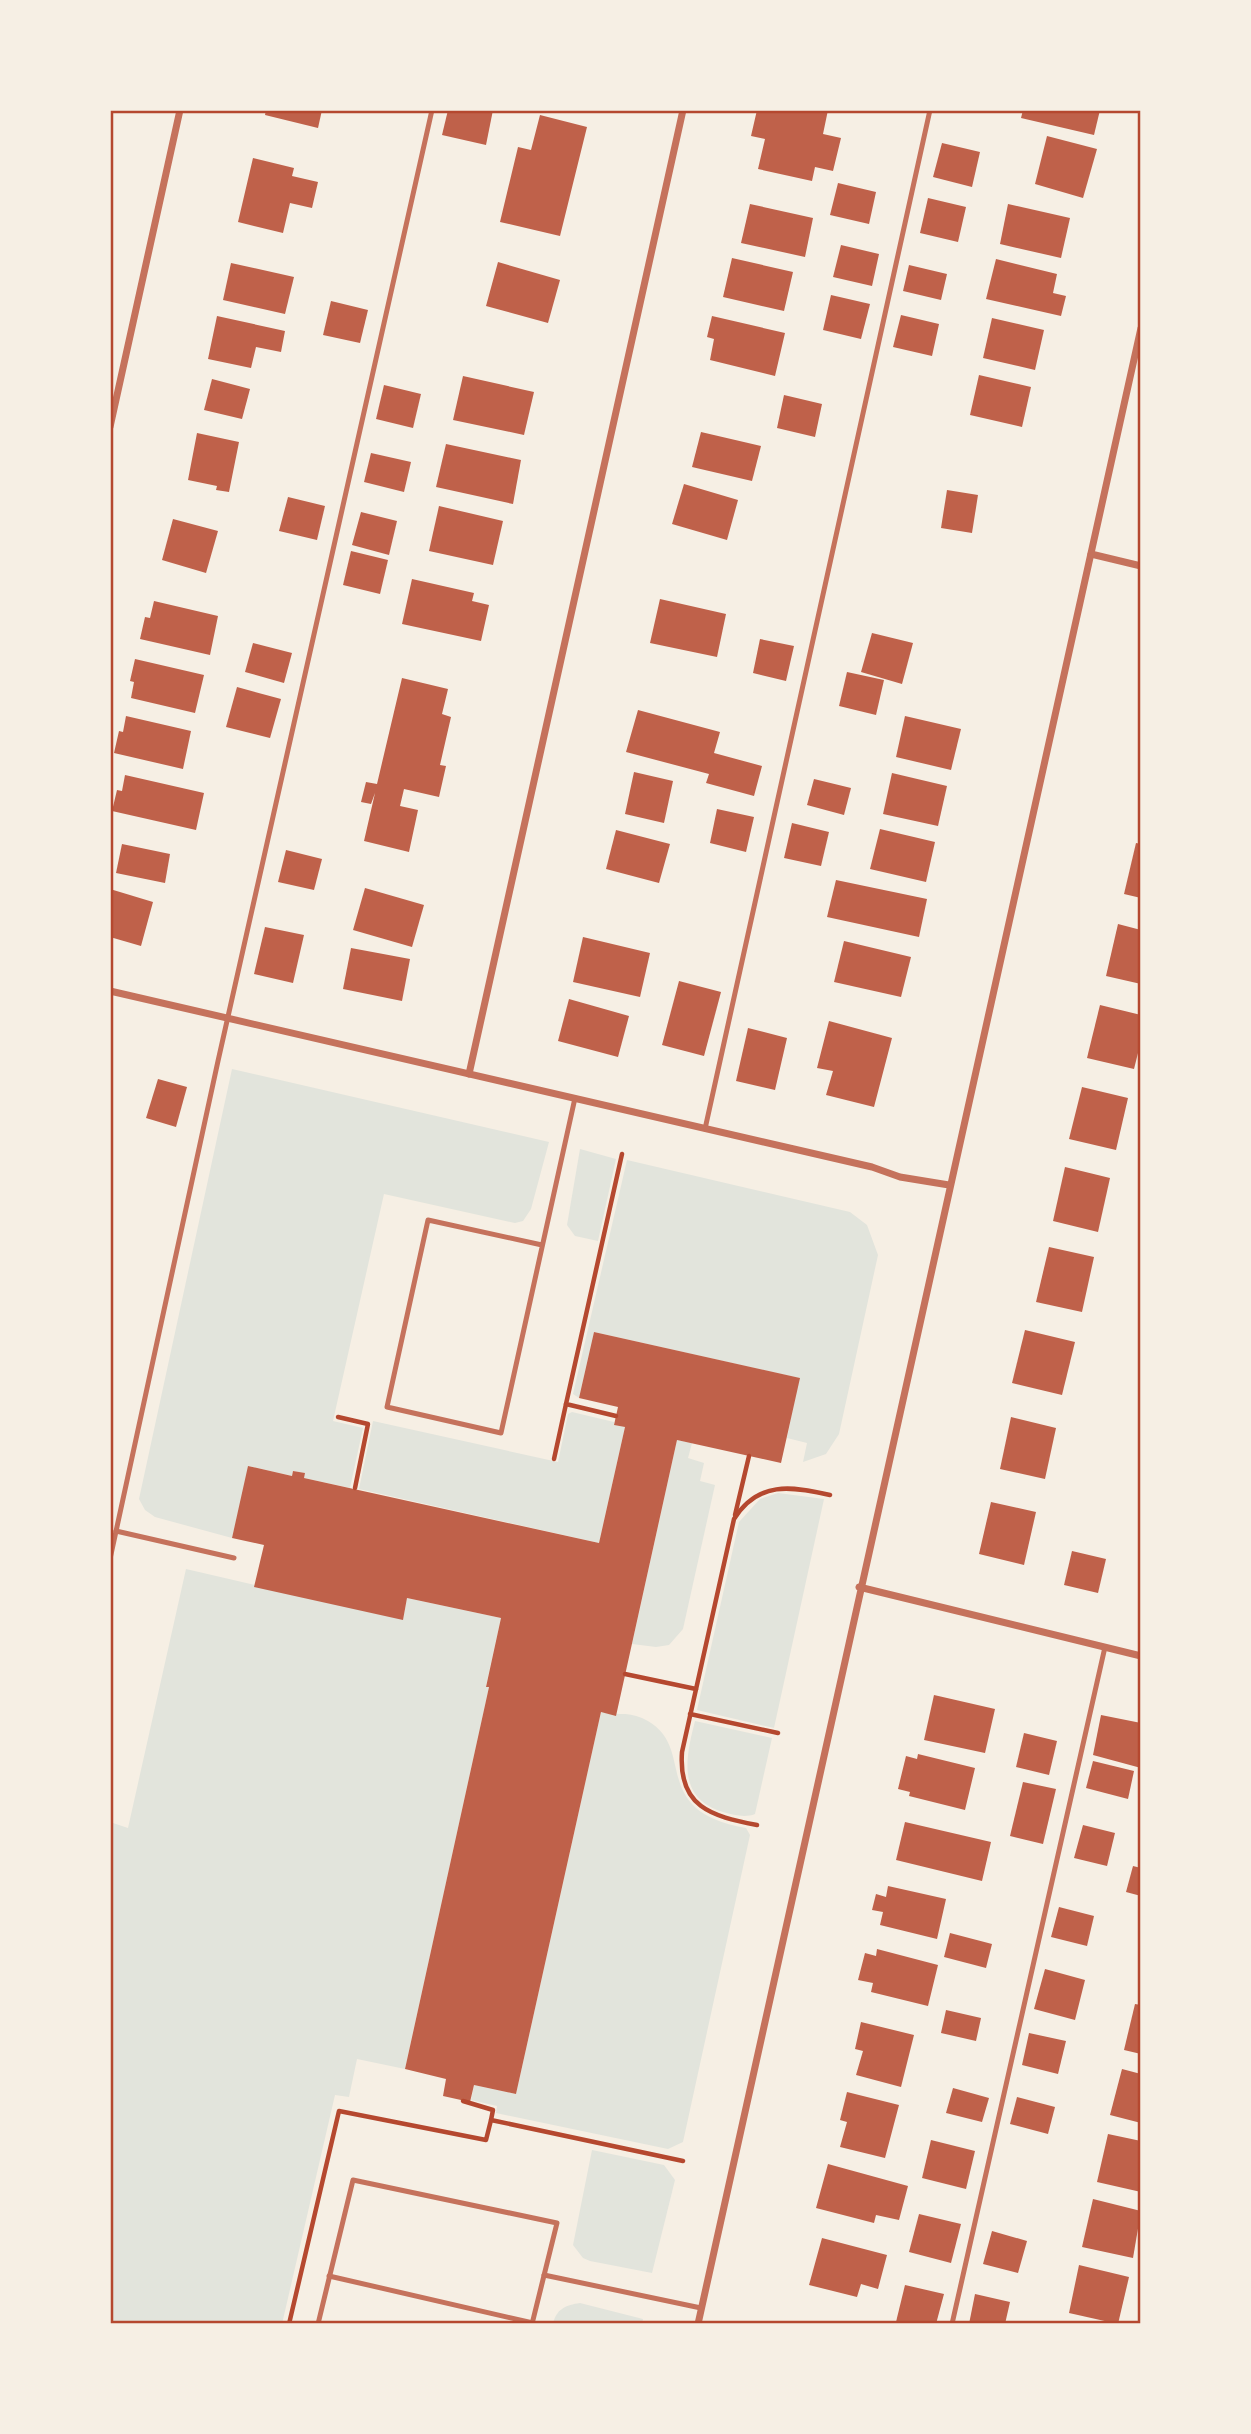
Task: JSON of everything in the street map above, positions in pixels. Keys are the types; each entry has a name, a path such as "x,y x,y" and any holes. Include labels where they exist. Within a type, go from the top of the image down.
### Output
{"street":[{"path":"110,427 180,110"},
{"path":"469,1074 683,110"},
{"path":"698,2324 859,1587 1141,328"},
{"path":"1091,554 1141,566"},
{"path":"110,991 872,1167 900,1177 949,1185"},
{"path":"859,1587 1141,1656"}],"lane":[{"path":"110,1559 432,110"},
{"path":"705,1129 930,110"},
{"path":"542,1245 428,1220 387,1407 501,1433 575,1098"},
{"path":"116,1531 234,1558"},
{"path":"952,2324 1105,1647"},
{"path":"318,2324 329,2277 353,2180 557,2223 532,2323 329,2277"},
{"path":"544,2275 701,2308"}],"path":[{"path":"554,1460 622,1154"},
{"path":"566,1404 616,1416"},
{"path":"338,1417 369,1424 355,1488"},
{"path":"749,1456 690,1714 681,1767 687,1791 707,1811 757,1825"},
{"path":"734,1519 749,1501 770,1489 784,1486 830,1495"},
{"path":"625,1674 696,1689"},
{"path":"690,1714 778,1733"},
{"path":"289,2324 339,2110 486,2140 493,2110 463,2101"},
{"path":"491,2120 683,2161"}],"shaded area":[{"path":"232,1069 549,1142 531,1209 523,1221 515,1223 384,1194 333,1421 363,1428 350,1488 304,1478 304,1473 293,1471 292,1476 249,1466 232,1538 155,1517 145,1510 139,1499"},
{"path":"580,1149 616,1159 598,1241 575,1236 567,1225"},
{"path":"627,1160 850,1212 867,1225 878,1255 839,1434 826,1454 803,1462 807,1443 787,1438 799,1378 594,1332 579,1398 573,1394"},
{"path":"572,1412 625,1427 599,1543 359,1489 373,1421 558,1462 568,1414"},
{"path":"677,1440 692,1443 688,1458 704,1463 700,1481 715,1485 683,1629 669,1645 656,1647 632,1644"},
{"path":"778,1493 824,1499 774,1728 697,1710 739,1522 760,1499"},
{"path":"186,1569 403,1619 407,1598 501,1618 486,1686 489,1687 405,2069 357,2059 349,2097 335,2095 282,2324 110,2324 110,1822 128,1828"},
{"path":"601,1712 636,1716 659,1730 669,1744 684,1792 695,1807 715,1819 746,1828 750,1835 683,2142 668,2149 496,2113 497,2106 471,2100 474,2085 516,2094"},
{"path":"695,1721 772,1738 755,1814 743,1816 723,1812 708,1806 698,1797 688,1774 689,1748"},
{"path":"592,2150 664,2165 675,2180 652,2273 590,2261 583,2258 573,2245"},
{"path":"580,2303 643,2319 642,2324 553,2324 562,2309"}],"building":[{"path":"266,110 322,110 318,128 265,115"},
{"path":"448,110 493,110 486,145 442,135"},
{"path":"757,110 828,110 823,134 841,138 833,171 815,167 812,181 758,169 765,139 751,136"},
{"path":"1023,110 1100,110 1094,135 1021,118"},
{"path":"540,115 587,127 560,236 500,222 518,147 531,150"},
{"path":"1047,136 1097,149 1083,198 1035,184"},
{"path":"942,143 980,152 972,187 933,177"},
{"path":"253,158 294,168 292,176 318,182 312,208 290,203 283,233 238,222"},
{"path":"838,183 876,192 869,224 830,215"},
{"path":"928,198 966,207 958,242 920,233"},
{"path":"750,204 813,218 805,257 741,243"},
{"path":"1008,204 1070,218 1061,258 1000,244"},
{"path":"841,245 879,254 872,286 833,277"},
{"path":"732,258 793,272 784,311 723,297"},
{"path":"996,259 1057,274 1053,293 1066,296 1061,316 986,299"},
{"path":"498,262 560,280 548,323 486,306"},
{"path":"231,263 294,277 285,314 223,300"},
{"path":"909,265 947,274 941,300 903,291"},
{"path":"831,295 870,304 861,339 823,330"},
{"path":"331,301 368,310 360,343 323,335"},
{"path":"901,315 939,324 932,356 893,347"},
{"path":"217,316 285,331 281,352 256,347 251,368 208,359"},
{"path":"712,316 785,333 775,376 710,360 714,339 707,337"},
{"path":"992,318 1044,330 1035,370 983,358"},
{"path":"979,375 1031,387 1022,427 970,415"},
{"path":"463,376 534,392 524,435 453,420"},
{"path":"212,379 250,389 242,419 204,410"},
{"path":"384,385 421,394 413,428 376,419"},
{"path":"784,395 822,404 815,437 777,428"},
{"path":"701,432 761,446 752,481 692,467"},
{"path":"197,433 239,442 229,492 216,490 217,486 188,480"},
{"path":"446,444 521,460 513,504 436,487"},
{"path":"371,453 411,462 404,492 364,482"},
{"path":"684,484 738,500 727,540 672,524"},
{"path":"947,490 978,495 972,533 941,528"},
{"path":"288,497 325,506 317,540 279,531"},
{"path":"439,506 503,521 493,565 429,551"},
{"path":"361,512 397,521 389,555 352,545"},
{"path":"173,519 218,531 206,573 162,560"},
{"path":"351,551 388,560 380,594 343,585"},
{"path":"412,579 474,593 472,601 489,605 481,641 402,624"},
{"path":"660,599 726,614 717,657 650,643"},
{"path":"154,601 218,616 210,655 140,639 145,617 150,618"},
{"path":"872,633 913,643 902,684 861,672"},
{"path":"760,639 794,646 786,681 753,673"},
{"path":"253,643 292,653 284,683 245,672"},
{"path":"135,659 204,675 195,713 131,698 134,682 130,681"},
{"path":"847,672 884,680 876,715 839,706"},
{"path":"402,678 448,689 442,714 451,717 440,765 446,766 439,797 404,789 400,806 418,810 409,852 364,841 375,793 371,804 361,802 366,782 377,784"},
{"path":"237,687 281,699 270,738 226,727"},
{"path":"638,710 720,732 714,753 762,766 754,796 706,783 709,774 626,752"},
{"path":"126,716 191,731 183,769 114,753"},
{"path":"905,716 961,729 951,770 896,757"},
{"path":"634,772 673,781 664,823 625,814"},
{"path":"892,773 947,786 938,826 883,814"},
{"path":"125,775 204,793 196,830 112,811 117,790 122,791"},
{"path":"814,779 851,788 844,815 807,805"},
{"path":"717,809 754,817 746,852 710,843"},
{"path":"792,823 829,832 821,866 784,858"},
{"path":"880,829 935,842 926,882 870,869"},
{"path":"616,830 670,844 659,883 606,869"},
{"path":"1136,843 1141,844 1141,898 1124,894"},
{"path":"122,844 170,854 165,883 116,873"},
{"path":"286,850 322,859 314,890 278,882"},
{"path":"836,880 927,899 919,937 827,917"},
{"path":"365,888 424,905 412,947 353,930"},
{"path":"110,889 153,902 141,946 110,937"},
{"path":"1118,924 1141,930 1141,984 1106,976"},
{"path":"265,927 304,935 293,983 254,974"},
{"path":"583,937 650,953 640,997 573,982"},
{"path":"844,941 911,957 901,997 834,982"},
{"path":"351,948 410,959 402,1001 343,989"},
{"path":"679,981 721,992 704,1056 662,1045"},
{"path":"569,999 629,1016 618,1057 558,1041"},
{"path":"1100,1005 1141,1015 1141,1041 1134,1069 1087,1058"},
{"path":"829,1021 892,1038 874,1107 826,1095 833,1071 817,1068"},
{"path":"748,1028 787,1038 775,1090 736,1081"},
{"path":"158,1079 187,1087 176,1127 146,1118"},
{"path":"1082,1087 1128,1098 1116,1150 1069,1139"},
{"path":"1065,1167 1110,1178 1098,1232 1053,1221"},
{"path":"1049,1247 1094,1257 1082,1312 1036,1302"},
{"path":"1025,1330 1075,1342 1062,1395 1012,1383"},
{"path":"594,1332 800,1378 781,1463 677,1440 616,1716 601,1712 516,2094 474,2085 470,2102 443,2096 446,2079 405,2069 489,1687 486,1687 501,1618 407,1598 403,1620 254,1587 264,1545 232,1538 248,1466 292,1476 293,1471 305,1473 304,1478 599,1543 625,1427 614,1425 618,1407 579,1398"},
{"path":"1011,1417 1056,1428 1045,1479 1000,1469"},
{"path":"991,1502 1036,1512 1024,1565 979,1554"},
{"path":"1072,1551 1106,1559 1098,1593 1064,1585"},
{"path":"934,1695 995,1709 985,1753 924,1740"},
{"path":"1101,1715 1141,1723 1141,1768 1093,1755"},
{"path":"1024,1733 1057,1741 1049,1775 1016,1767"},
{"path":"918,1754 975,1768 965,1810 909,1796 910,1792 898,1789 906,1756 917,1759"},
{"path":"1093,1761 1134,1771 1128,1799 1086,1788"},
{"path":"1023,1782 1056,1789 1043,1844 1010,1836"},
{"path":"905,1822 991,1842 982,1881 896,1860"},
{"path":"1083,1825 1115,1833 1107,1866 1074,1858"},
{"path":"1133,1866 1141,1868 1141,1896 1126,1892"},
{"path":"888,1886 946,1899 937,1939 880,1925 883,1912 872,1910 876,1894 886,1897"},
{"path":"1059,1907 1094,1916 1087,1946 1051,1937"},
{"path":"950,1933 992,1944 986,1968 944,1957"},
{"path":"877,1949 938,1965 928,2006 871,1992 873,1983 858,1980 865,1953 876,1956"},
{"path":"1045,1969 1085,1980 1075,2020 1034,2009"},
{"path":"1135,2004 1141,2005 1141,2054 1124,2050"},
{"path":"946,2010 981,2018 976,2041 941,2033"},
{"path":"861,2022 914,2035 901,2087 856,2075 863,2051 855,2049"},
{"path":"1029,2033 1066,2041 1058,2074 1022,2065"},
{"path":"1122,2069 1141,2074 1141,2123 1110,2115"},
{"path":"953,2088 989,2098 982,2122 946,2113"},
{"path":"847,2092 899,2105 885,2158 840,2147 847,2122 840,2120"},
{"path":"1017,2097 1055,2107 1048,2134 1010,2124"},
{"path":"1108,2134 1141,2141 1141,2192 1097,2182"},
{"path":"931,2140 975,2151 966,2189 922,2178"},
{"path":"828,2164 908,2186 899,2220 876,2215 874,2223 816,2208"},
{"path":"1093,2199 1141,2211 1133,2258 1082,2247"},
{"path":"919,2214 961,2224 951,2263 909,2252"},
{"path":"992,2231 1027,2241 1018,2273 983,2264"},
{"path":"822,2238 887,2255 878,2289 861,2284 857,2297 809,2285"},
{"path":"1079,2265 1129,2277 1118,2324 1069,2313"},
{"path":"905,2285 944,2294 936,2324 896,2322"},
{"path":"975,2294 1010,2302 1005,2324 969,2324"}]}
